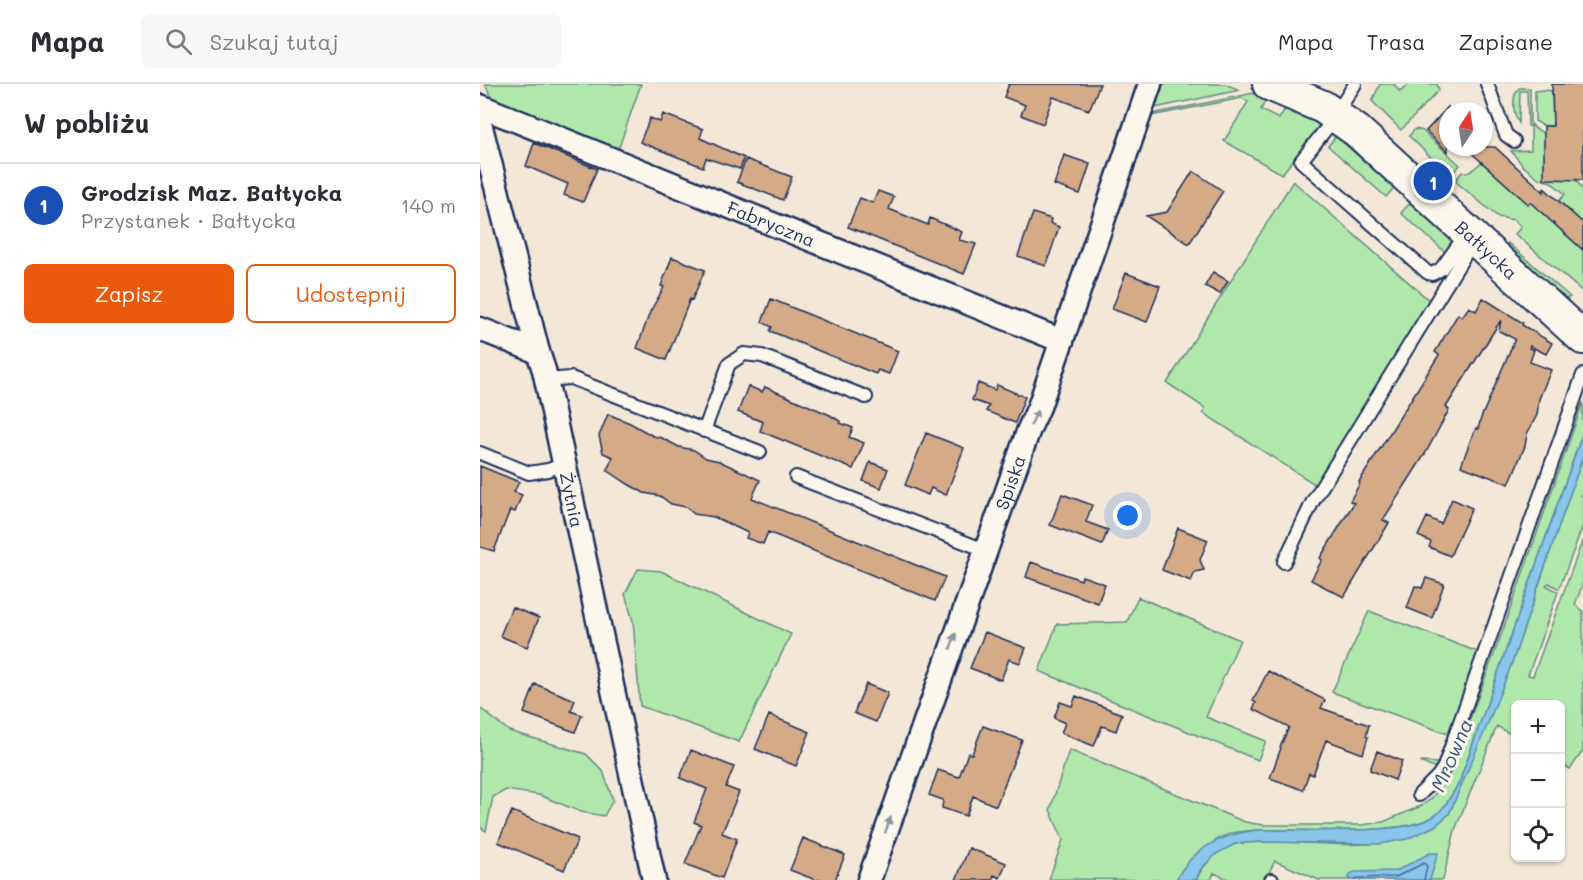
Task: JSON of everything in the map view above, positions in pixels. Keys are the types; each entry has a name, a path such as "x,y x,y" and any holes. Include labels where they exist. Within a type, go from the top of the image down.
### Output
{"street":[{"name":"Spiska","path":"869,880 985,550 1029,429 1040,406 1150,84"},
{"name":"Bałtycka","path":"1269,84 1336,114 1381,152 1583,338"},
{"name":"Fabryczna","path":"480,106 1062,341"},
{"name":"Żytnia","path":"480,123 546,380 654,880"},
{"path":"480,329 538,352"}],"lane":[{"path":"1355,84 1301,161 1428,273 1432,274 1441,269 1471,236"},
{"path":"1487,84 1506,135 1515,141"},
{"path":"1284,562 1313,501 1471,236"},
{"path":"704,431 729,364 744,354 762,356 866,397"},
{"path":"1419,795 1444,767 1583,375"},
{"path":"546,380 571,378 760,452"},
{"path":"480,453 529,473 564,465"},
{"path":"796,477 985,550"}],"green space":[{"path":"485,84 641,84 618,150 492,98"},
{"path":"1163,84 1225,84 1240,90 1155,108"},
{"path":"1380,84 1394,84 1399,91 1411,84 1437,84 1439,90 1401,130 1372,101"},
{"path":"1519,88 1530,88 1530,123 1544,133 1583,190 1583,223 1559,201 1565,194 1551,182 1540,179 1523,166 1511,151 1531,150 1527,91 1520,91 1519,123 1514,110 1516,91"},
{"path":"1535,91 1552,91 1553,126 1544,126 1535,121"},
{"path":"1254,93 1266,99 1261,110 1279,119 1285,109 1321,125 1282,174 1224,141 1248,102 1242,98 1151,116 1152,114"},
{"path":"1415,129 1423,131 1439,146 1439,156 1450,156 1460,165 1450,176 1409,136"},
{"path":"1336,136 1394,188 1386,197 1328,146"},
{"path":"1489,156 1483,163 1583,250 1583,292 1515,234 1521,227 1514,220 1498,217 1455,181 1462,172 1470,172"},
{"path":"1293,181 1430,301 1316,485 1203,413 1205,408 1167,383"},
{"path":"1411,202 1455,240 1445,252 1401,213"},
{"path":"1508,243 1570,297 1563,300 1507,250"},
{"path":"1583,402 1583,432 1459,783 1440,811 1431,818 1416,824 1396,827 1347,830 1257,830 1232,833 1197,855 1176,880 1049,879 1063,840 1050,810 1069,750 1245,822 1263,825 1362,825 1383,822 1421,806 1431,799 1448,778"},
{"path":"1583,456 1583,493 1580,495 1583,497 1583,525 1559,589 1549,583 1546,585 1558,592 1528,675 1533,676 1583,539 1583,583 1575,605 1583,611 1583,751 1570,769 1565,766 1565,700 1511,700 1511,735 1497,726 1455,830 1443,880 1319,880 1275,861 1265,880 1230,880 1214,873 1211,880 1196,880 1212,858 1223,849 1235,844 1258,842 1370,844 1411,836 1431,827 1449,814 1512,663"},
{"path":"638,569 661,571 791,634 739,742 640,706 633,621 625,594"},
{"path":"1138,597 1240,640 1206,717 1266,741 1258,760 1039,671 1057,624 1127,622"},
{"path":"1369,611 1478,652 1488,628 1485,626 1490,627 1443,761 1438,766 1431,767 1420,762 1438,763 1448,734 1332,692"},
{"path":"480,708 509,731 586,754 603,771 613,800 604,816 581,812 539,795 506,790 493,797 486,831 480,827"}],"water":[{"path":"1583,432 1583,456 1512,663 1449,814 1435,826 1407,839 1380,844 1260,842 1235,844 1216,854 1201,869 1196,880 1176,880 1191,859 1200,851 1232,835 1257,830 1347,830 1396,827 1416,824 1431,818 1440,811 1459,783"},
{"path":"1430,853 1438,853 1430,880 1353,880 1349,878 1350,874 1355,872 1396,871"}],"building":[{"path":"1009,84 1100,84 1089,110 1053,97 1043,124 1021,115 1025,105 1004,97"},
{"path":"1552,84 1583,84 1583,180 1544,179 1544,126 1553,126"},
{"path":"663,114 703,129 700,138 744,158 740,169 706,158 703,167 640,142 650,118 660,122"},
{"path":"1439,117 1439,143 1426,131"},
{"path":"534,143 597,169 583,202 564,195 568,184 526,166"},
{"path":"1493,147 1495,147 1544,192 1544,188 1583,223 1583,250 1530,202 1528,204 1475,156 1493,156"},
{"path":"1064,155 1090,164 1080,194 1054,185"},
{"path":"746,159 792,177 783,200 737,182"},
{"path":"1193,171 1223,191 1189,244 1146,216 1167,212"},
{"path":"878,191 894,197 889,209 928,225 930,218 962,232 959,240 976,244 964,274 848,227 860,198 873,203"},
{"path":"1033,213 1051,219 1050,223 1059,227 1046,266 1018,256"},
{"path":"672,257 705,270 692,300 690,299 666,360 637,348 650,312 664,287 661,286"},
{"path":"1213,272 1228,281 1220,294 1205,286"},
{"path":"1126,273 1160,286 1147,322 1112,309"},
{"path":"1483,298 1552,343 1546,354 1530,346 1529,348 1534,350 1530,362 1551,370 1539,399 1537,415 1527,434 1525,446 1509,484 1461,466 1515,339 1499,331 1501,320 1446,407 1449,410 1425,454 1383,520 1389,523 1344,597 1311,580 1322,560 1320,558 1354,503 1350,501 1359,482 1439,355 1435,352 1458,314 1462,317 1469,307 1476,311"},
{"path":"771,299 898,351 889,374 878,370 876,374 770,331 772,327 762,322"},
{"path":"978,383 995,390 997,385 1025,397 1015,423 986,411 989,406 972,400"},
{"path":"748,386 762,392 765,387 830,415 840,423 853,428 849,437 864,443 853,469 760,431 763,422 738,412"},
{"path":"608,414 653,436 679,447 694,450 706,458 719,461 760,480 752,498 945,577 935,601 768,532 763,544 746,538 748,533 714,517 694,514 686,507 671,504 660,496 644,493 628,484 607,470 613,457 603,453 599,436"},
{"path":"926,433 964,448 946,495 931,488 928,495 905,485"},
{"path":"870,462 888,469 881,488 863,481"},
{"path":"480,466 519,482 514,492 522,495 515,512 510,510 494,551 480,547"},
{"path":"1062,494 1092,505 1086,522 1108,530 1102,545 1050,525"},
{"path":"1452,499 1472,508 1450,556 1429,547 1431,542 1418,536 1427,517 1441,524"},
{"path":"1178,528 1208,540 1200,560 1204,570 1195,572 1191,581 1162,570"},
{"path":"1031,562 1081,580 1082,576 1105,584 1098,603 1026,577"},
{"path":"1426,578 1444,584 1432,618 1407,608 1415,586 1422,588"},
{"path":"512,607 539,618 527,647 500,636"},
{"path":"985,632 1026,648 1020,663 1009,659 1001,680 970,668"},
{"path":"1268,671 1325,700 1321,708 1369,725 1363,754 1326,740 1313,775 1309,773 1303,790 1270,778 1289,727 1253,709 1256,703 1253,701"},
{"path":"535,684 575,700 571,711 582,715 575,732 524,713"},
{"path":"866,684 888,693 876,722 854,713"},
{"path":"1076,696 1122,714 1116,731 1102,726 1094,746 1061,733 1065,723 1054,718 1060,702 1072,706"},
{"path":"769,715 810,732 796,766 755,749"},
{"path":"983,726 1022,740 996,806 973,796 966,816 942,808 943,800 929,795 938,770 959,777 968,753 972,754"},
{"path":"691,750 734,767 726,787 739,792 722,833 737,839 722,878 685,864 701,825 694,822 707,789 680,778"},
{"path":"1377,751 1402,761 1395,780 1370,770"},
{"path":"512,811 578,839 564,870 498,842"},
{"path":"803,838 845,855 835,880 816,880 790,870"},
{"path":"969,848 1006,863 1000,878 994,875 992,880 956,880"}],"place":[{"name":"Grodzisk Maz. Bałtycka","path":"1433,181"}],"water label":[{"name":"Mrowna","path":"1451,755"}]}
